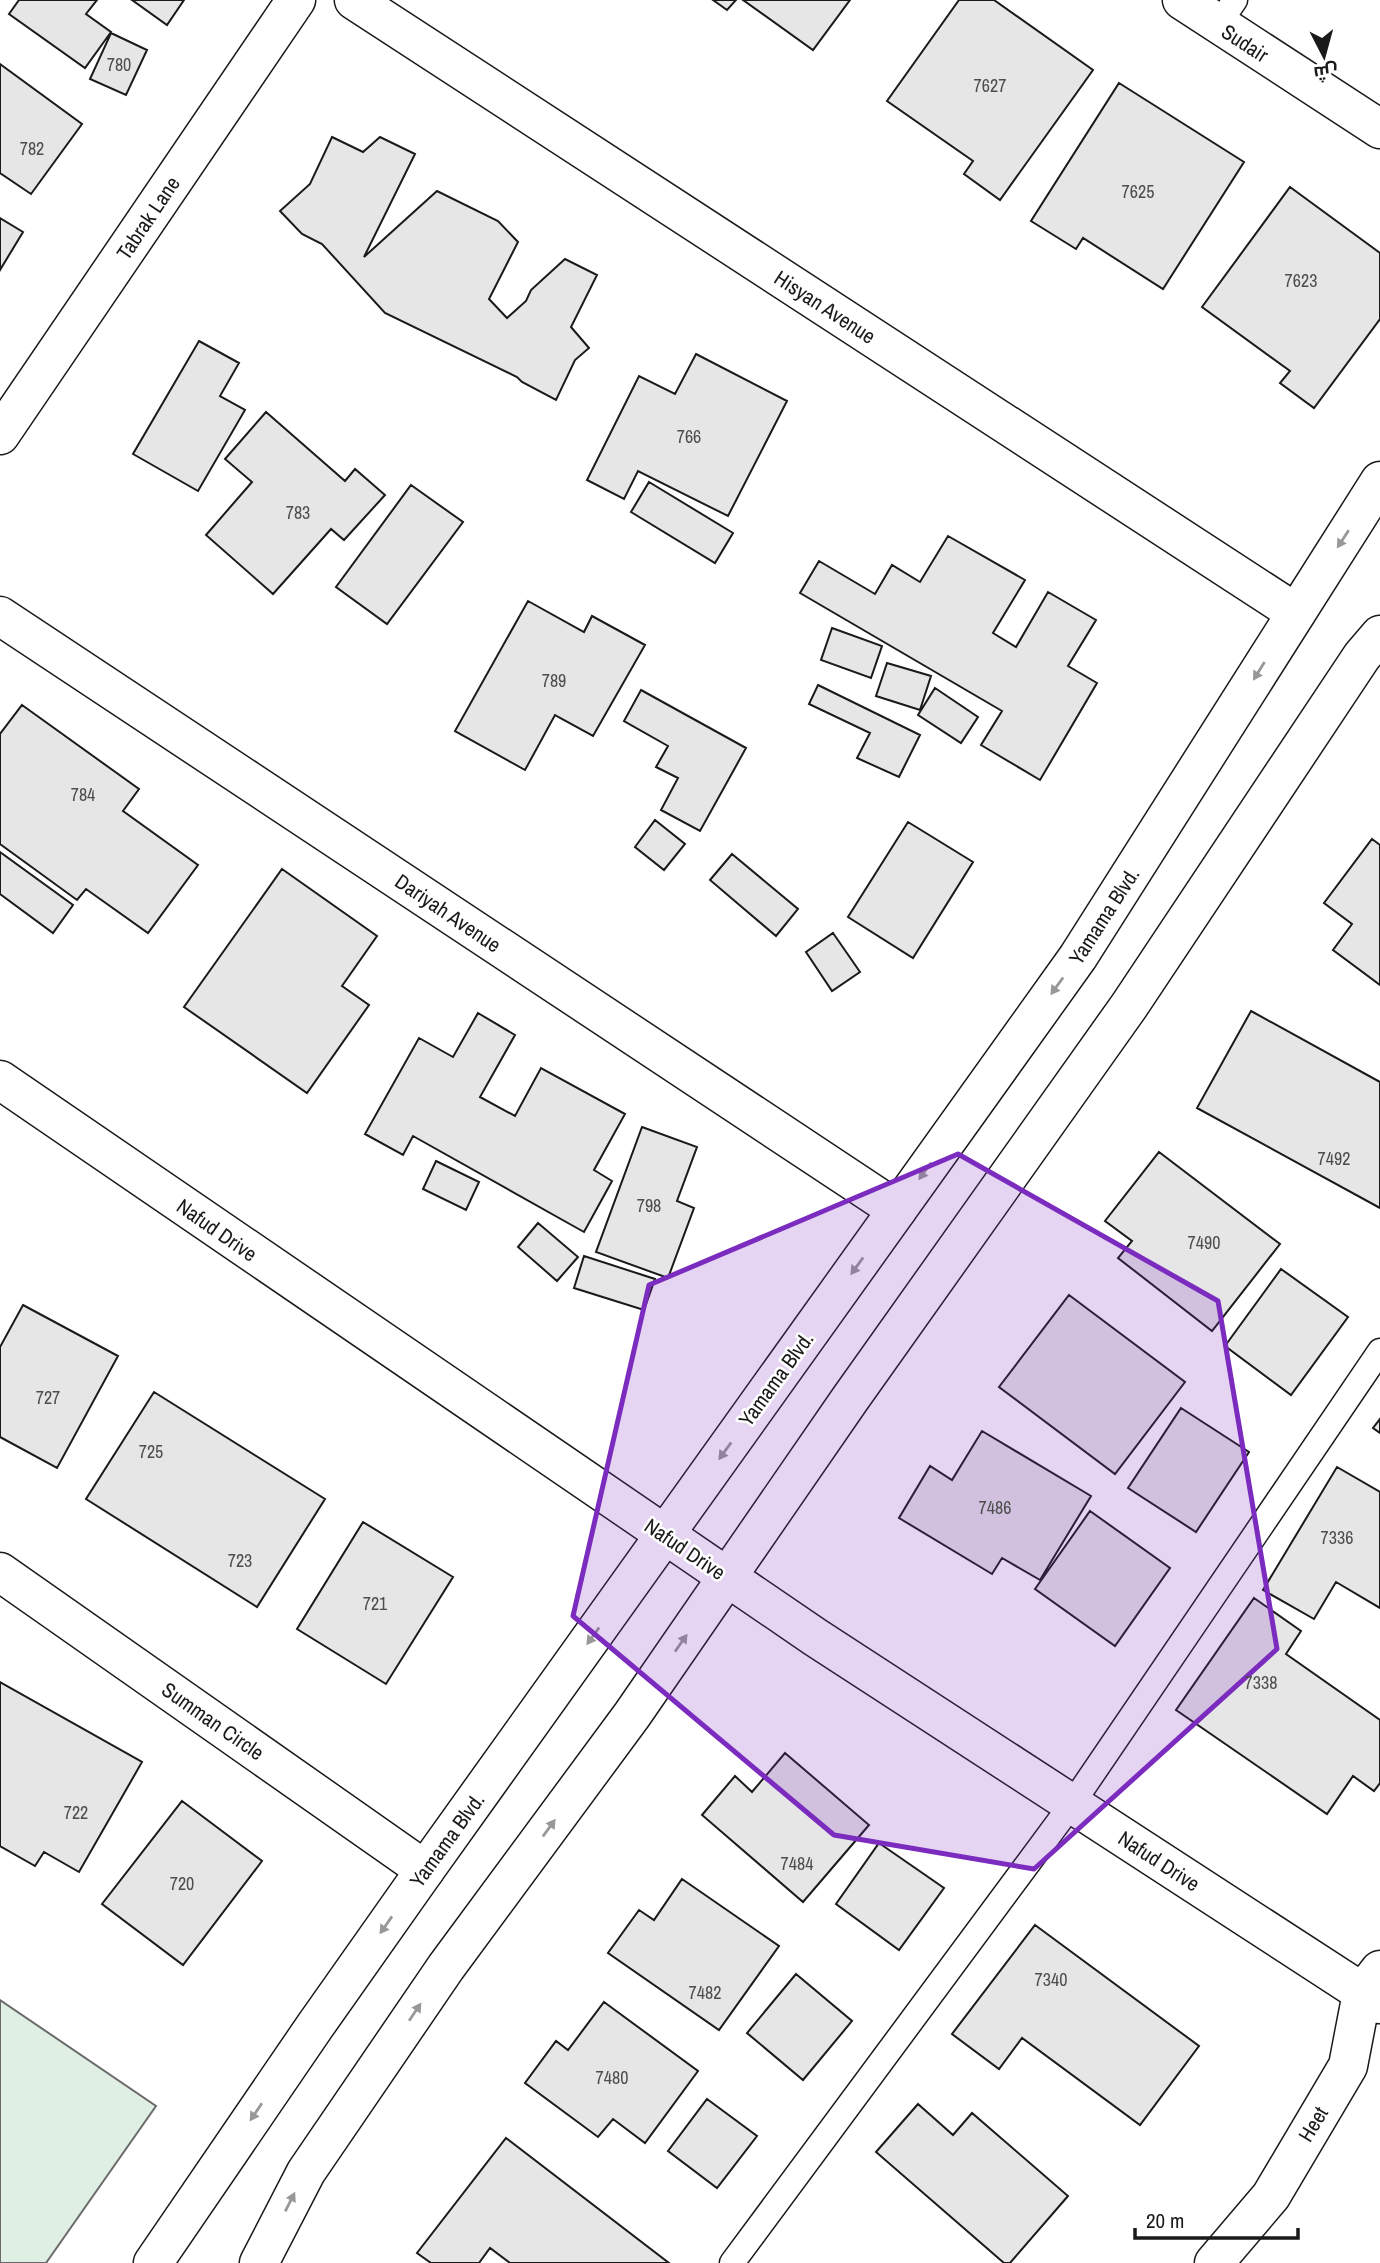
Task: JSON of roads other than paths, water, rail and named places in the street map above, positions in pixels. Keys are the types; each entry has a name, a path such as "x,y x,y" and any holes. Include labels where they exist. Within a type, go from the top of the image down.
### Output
{"street":[{"name":"Tabrak Lane","path":"0,435 296,0"},
{"name":"Hisyan Avenue","path":"354,0 1296,613"},
{"name":"Sudair","path":"1182,0 1226,13 1380,129"},
{"name":"Yamama Blvd.","path":"153,2263 425,1870 1078,957 1380,481"},
{"name":"Dariyah Avenue","path":"0,616 897,1210"},
{"path":"259,2263 313,2161 446,1967 632,1715 1129,1006 1354,668 1380,635"},
{"name":"Nafud Drive","path":"0,1080 727,1577 1072,1804 1374,1989"},
{"name":"Summan Circle","path":"0,1572 425,1870"},
{"name":"Heet","path":"1214,2263 1270,2196 1348,2066 1374,1989"}],"lane":[{"path":"732,2263 1072,1804 1380,1351"}]}
